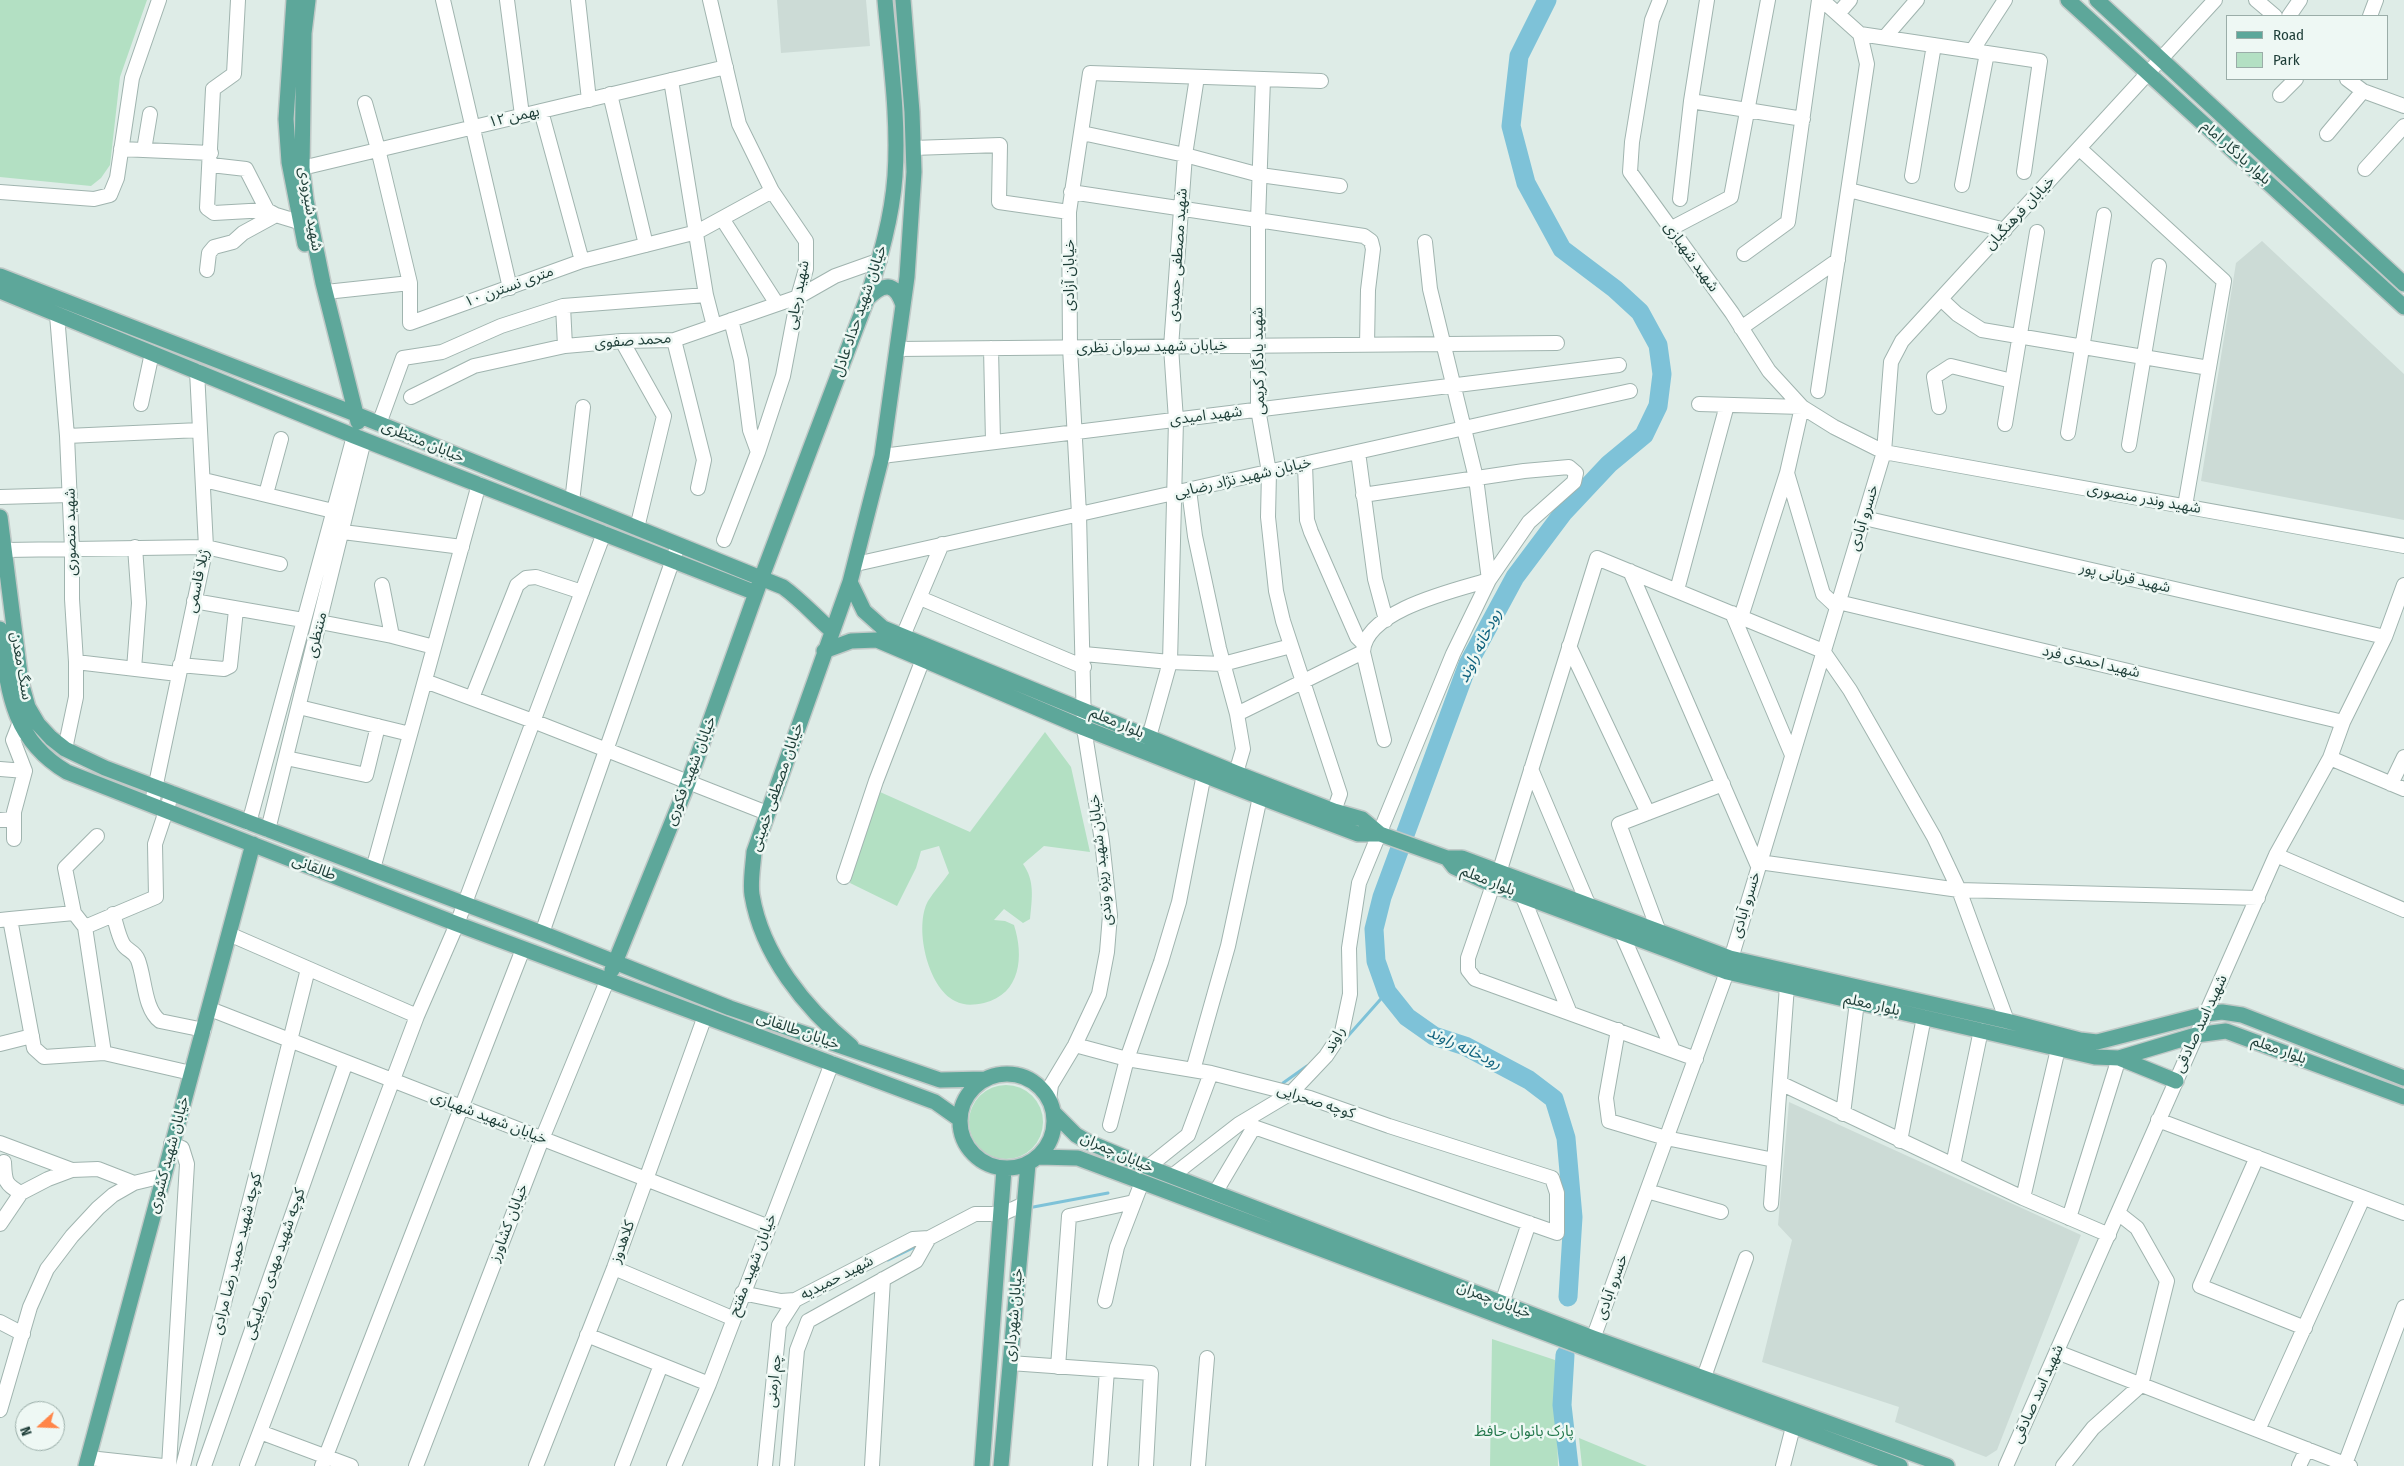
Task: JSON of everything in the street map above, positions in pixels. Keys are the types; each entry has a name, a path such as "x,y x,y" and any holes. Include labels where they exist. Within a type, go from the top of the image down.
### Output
{"main road":[{"name":"شهید شیرودی","path":"294,0 286,119 288,162 299,222 352,413"},
{"name":"شهید شیرودی","path":"308,0 304,33 302,168 306,200 352,413"},
{"name":"خیابان شهید حداد عادل","path":"758,586 867,299 886,236 895,176 896,113 885,0"},
{"name":"خیابان شهید حداد عادل","path":"850,582 882,456 910,242 913,148 903,0"},
{"name":"بلوار یادگار امام","path":"2068,0 2404,307"},
{"name":"بلوار یادگار امام","path":"2097,0 2404,284"},
{"path":"886,236 888,247 896,253 910,242"},
{"name":"خیابان منتظری","path":"0,276 352,413 637,528 678,545 758,586"},
{"path":"867,299 880,287 888,286 896,291 903,305"},
{"name":"خیابان منتظری","path":"0,291 359,438 673,560 758,586 783,587 801,600 808,610 832,631"},
{"path":"352,413 359,438"},
{"name":"سنگ معدن","path":"0,517 23,695 38,724"},
{"name":"خیابان مصطفی خمینی","path":"850,582 754,852 752,893 758,922 777,961 802,1000 830,1028 860,1053"},
{"name":"بلوار معلم","path":"850,582 856,598 872,620 883,628 1083,709 1204,774 1358,834 1380,834 1447,858 1462,858 1522,895 1622,932 1728,965 1787,986 2095,1057 2119,1058 2196,1035 2226,1031 2404,1097"},
{"name":"خیابان شهید فکوری","path":"607,981 688,783 758,586"},
{"name":"سنگ معدن","path":"0,629 8,688 20,722 30,740"},
{"name":"بلوار معلم","path":"824,651 838,645 864,639 877,640 1084,728 1146,743 1236,772 1334,812 1362,819 1380,834"},
{"name":"طالقانی","path":"38,724 65,749 105,768 616,961"},
{"name":"طالقانی","path":"30,740 48,761 67,772 152,803 607,981"},
{"name":"خیابان شهید کشوری","path":"88,1462 171,1144 210,1010 253,844"},
{"name":"بلوار معلم","path":"1496,879 1589,906 1659,932 1728,965 2007,1021 2072,1038 2097,1042 2206,1014 2222,1012 2242,1015 2404,1078"},
{"name":"خیابان طالقانی","path":"616,961 730,1008 940,1080 985,1079"},
{"name":"خیابان طالقانی","path":"607,981 911,1092 935,1102 959,1118"},
{"path":"2119,1058 2176,1080"},
{"path":"911,1092 917,1091 921,1087 922,1078 919,1073"},
{"path":"997,1075 1021,1076 1042,1090 1051,1106 1052,1136 1033,1160 1004,1169 992,1167 971,1153 964,1143 959,1118 961,1106 967,1095 985,1079 997,1075"},
{"name":"خیابان چمران","path":"1051,1106 1076,1135 1088,1142 1148,1167 1502,1303 1591,1344 1793,1427 1897,1465"},
{"name":"خیابان چمران","path":"1033,1160 1078,1158 1591,1344 1704,1377 1947,1466"},
{"name":"خیابان شهرداری","path":"1001,1466 1024,1204 1033,1160"},
{"name":"خیابان شهرداری","path":"982,1466 1004,1169"},
{"path":"1897,1465 1901,1449"}],"street":[{"path":"0,192 94,199 110,195 118,178 132,78 159,0"},
{"path":"238,0 234,74 213,89 211,159 207,208 210,212 272,213 299,222"},
{"path":"443,0 510,288"},
{"path":"506,0 522,116"},
{"path":"578,0 589,100"},
{"name":"شهید رجایی","path":"710,0 739,124 772,191 806,241 806,269 798,297 783,376 758,452 724,540"},
{"name":"شهید شهبازی","path":"1660,0 1652,20 1632,142 1630,172 1741,328 1769,371 1802,407 1834,427 1884,452"},
{"path":"1680,199 1707,0"},
{"path":"1670,229 1732,197 1768,0"},
{"path":"1744,254 1788,222 1820,0 1860,34 1867,64 1818,391"},
{"path":"1838,14 1850,0"},
{"path":"1885,37 1917,0"},
{"path":"1972,51 2005,0"},
{"name":"خیابان فرهنگیان","path":"1884,452 1891,362 1902,340 2162,60 2215,0"},
{"path":"2256,0 2274,15"},
{"path":"2290,15 2300,0"},
{"path":"2370,15 2376,0"},
{"path":"1860,34 2040,61 2024,172"},
{"path":"1912,176 1934,45"},
{"path":"1962,185 1987,53"},
{"name":"۱۲ بهمن","path":"302,168 726,67"},
{"name":"خیابان آزادی","path":"1083,709 1084,661 1079,514 1070,347 1069,212 1090,73 1320,81"},
{"name":"شهید مصطفی حمیدی","path":"1146,743 1170,662 1172,493 1176,420 1171,346 1185,155 1197,77"},
{"path":"671,80 706,295 714,326"},
{"name":"شهید یادگار کریمی","path":"1263,80 1258,220 1257,346 1258,409 1269,472 1268,518 1276,590 1290,646 1340,794 1334,812"},
{"path":"2280,96 2295,80"},
{"path":"2348,80 2363,91 2404,106"},
{"path":"2327,134 2363,91"},
{"path":"610,94 646,245"},
{"path":"1692,101 1803,119"},
{"name":"۱۰ متری نسترن","path":"365,103 410,283 410,323 510,288 582,260 697,232 723,220 772,191"},
{"path":"541,111 582,260"},
{"path":"144,150 150,114"},
{"path":"2365,169 2404,126"},
{"path":"1082,133 1185,155 1260,175 1340,186"},
{"path":"913,148 1000,144 999,202 1069,212"},
{"path":"121,149 144,150 211,159 246,169 272,213"},
{"path":"2080,149 2224,281 2185,506"},
{"path":"1848,190 2005,230"},
{"path":"1072,192 1364,236 1371,241 1374,249 1368,290 1367,345"},
{"path":"207,270 209,253 214,247 232,242 272,213"},
{"path":"2068,433 2104,215"},
{"path":"723,220 777,304"},
{"path":"2005,424 2037,232"},
{"path":"1237,714 1303,682 1363,648 1373,630 1386,620 1422,600 1489,580 1476,478 1430,289 1425,242"},
{"name":"محمد صفوی","path":"411,397 474,366 566,346 622,341 674,340 798,297 835,276 880,260"},
{"path":"1741,328 1838,260"},
{"path":"2129,445 2159,266"},
{"path":"326,292 410,283"},
{"path":"379,424 403,358 442,352 501,326 563,306 706,295"},
{"path":"1941,299 1957,314 1982,330 2209,368"},
{"path":"563,306 566,346"},
{"name":"شهید منصوری","path":"57,315 67,436 76,662 76,697 65,749"},
{"path":"732,320 741,360 750,430 758,452"},
{"path":"674,340 704,460 698,488"},
{"path":"622,341 664,416 637,528"},
{"name":"خیابان شهید سروان نظری","path":"897,349 1557,343"},
{"path":"991,348 993,442"},
{"path":"141,404 152,353"},
{"name":"شهید امیدی","path":"882,456 1619,364"},
{"path":"1939,407 1934,378 1951,366 2012,381"},
{"name":"ژیلا قاسمی","path":"152,803 206,547 197,371"},
{"name":"خیابان شهید نژاد رضایی","path":"856,564 1630,391"},
{"path":"1699,404 1802,407 1786,473 1737,615 1792,755"},
{"path":"1677,590 1728,405"},
{"path":"572,502 582,408"},
{"path":"67,436 200,430"},
{"name":"منتظری","path":"249,822 333,511 359,438"},
{"name":"منتظری","path":"268,830 343,532 359,438"},
{"path":"266,494 281,439"},
{"path":"1358,452 1375,579 1386,620"},
{"name":"شهید وندر منصوری","path":"1884,452 2404,546"},
{"name":"خسرو آبادی","path":"1591,1344 1696,1059 1728,965 1884,452"},
{"path":"1305,464 1308,520 1311,532 1363,648 1384,740"},
{"name":"راوند","path":"1172,1176 1239,1124 1291,1093 1326,1056 1342,1032 1350,994 1349,948 1359,883 1453,654 1489,580 1529,522 1574,482 1576,473 1569,467 1476,478"},
{"path":"1786,473 1823,594 1837,604"},
{"path":"1363,495 1476,478"},
{"path":"204,480 333,511"},
{"path":"373,869 479,484"},
{"path":"1189,490 1195,536 1223,664 1237,714 1243,749 1236,772"},
{"path":"0,497 70,495"},
{"name":"شهید قربانی پور","path":"1864,518 2385,637"},
{"path":"343,532 462,547"},
{"path":"247,1466 418,1016 458,924 604,533"},
{"path":"903,636 942,544"},
{"path":"542,933 678,545"},
{"path":"134,669 139,603 135,547"},
{"path":"4,550 206,547 280,564"},
{"path":"1696,1059 1569,1011 1475,979 1468,970 1468,958 1532,769 1597,558 1823,651 1850,690 1906,787 1959,890 2007,1021"},
{"path":"1630,572 1759,864 1959,890 2258,898"},
{"path":"472,698 517,585 526,578 536,577 582,592"},
{"path":"382,585 392,636"},
{"name":"شهید اسد صادقی","path":"2006,1466 2276,855 2330,758 2343,722 2385,637 2404,585"},
{"path":"920,598 1084,661 1223,664 1290,646"},
{"path":"194,601 236,610 303,620"},
{"name":"شهید احمدی فرد","path":"1837,604 2343,722"},
{"path":"76,662 134,669 224,669 230,666 236,610"},
{"path":"320,622 392,636 434,647"},
{"path":"1569,646 1648,813"},
{"path":"844,877 876,781 923,659"},
{"path":"425,681 607,749 767,813"},
{"path":"299,707 410,734"},
{"name":"خیابان شهید ریزه وندی","path":"1051,1106 1051,1086 1075,1045 1099,994 1107,952 1110,915 1102,842 1084,728 1083,709"},
{"path":"14,839 6,820 25,771 13,740 20,722"},
{"path":"286,758 366,774 378,726"},
{"path":"2330,758 2398,787 2404,757"},
{"path":"0,769 25,771"},
{"path":"1532,769 1589,906"},
{"path":"1110,1126 1128,1059 1161,962 1178,902 1204,774"},
{"path":"1659,932 1619,824 1723,784"},
{"path":"85,928 113,914 156,897 155,844 172,793"},
{"path":"1193,1070 1228,946 1260,796"},
{"path":"97,836 65,868 74,913 85,928 104,1054"},
{"path":"2276,855 2404,910"},
{"path":"1522,895 1569,1011"},
{"path":"74,913 5,919 34,1048 44,1057 104,1054 191,1073"},
{"path":"113,914 122,943 133,951 138,959 148,997 156,1018 160,1021 204,1030"},
{"path":"1622,932 1672,1050"},
{"path":"229,934 418,1016"},
{"path":"324,1461 524,949"},
{"name":"کوچه شهید حمید رضا مرادی","path":"183,1466 308,969"},
{"name":"خیابان کشاورز","path":"416,1466 542,1138 607,981"},
{"path":"1771,1204 1787,986"},
{"path":"1843,1114 1857,1002"},
{"name":"خیابان شهید شهبازی","path":"210,1010 768,1227"},
{"name":"کلاهدوز","path":"536,1466 614,1268 705,1016"},
{"path":"1900,1141 1924,1017"},
{"path":"1618,1030 1606,1098 1609,1121 1666,1138 1774,1160"},
{"path":"1953,1165 1981,1030"},
{"path":"0,1044 32,1036"},
{"name":"کوچه صحرایی","path":"1075,1045 1128,1059 1211,1073 1291,1093 1552,1178 1556,1193 1557,1233 1529,1223"},
{"path":"2023,1198 2058,1049"},
{"path":"2069,1218 2119,1058"},
{"name":"کوچه شهید مهدی رضابیگی","path":"204,1466 346,1062"},
{"name":"خیابان شهید مفتح","path":"674,1466 709,1384 732,1318 832,1063"},
{"path":"1148,1167 1188,1135 1211,1073"},
{"path":"1780,1083 2023,1198 2109,1235"},
{"path":"2158,1120 2404,1213"},
{"path":"1216,1193 1254,1127 1529,1223 1502,1303"},
{"path":"0,1143 72,1170"},
{"path":"169,1466 187,1164 182,1148 171,1144"},
{"path":"2257,1157 2200,1286 2305,1328"},
{"path":"4,1162 6,1181 9,1187 21,1194"},
{"path":"0,1224 21,1194 48,1179 72,1170 98,1169 134,1183"},
{"path":"0,1410 30,1307 47,1269 98,1208 114,1195 134,1183 163,1176"},
{"path":"1105,1301 1117,1248 1142,1182"},
{"path":"1647,1191 1721,1212"},
{"path":"2258,1430 2363,1198"},
{"path":"1058,1367 1070,1216 1134,1202"},
{"path":"1002,1214 1024,1204"},
{"path":"2063,1466 2093,1428 2141,1385 2167,1281 2137,1228 2118,1213"},
{"name":"شهید حمیدیه","path":"742,1294 781,1301 795,1300 913,1239 929,1238 974,1214 1002,1214"},
{"name":"شهید حمیدیه","path":"808,1321 916,1261 929,1238"},
{"path":"1704,1377 1746,1258"},
{"path":"614,1268 732,1318"},
{"path":"872,1466 883,1279"},
{"path":"795,1300 808,1321"},
{"name":"چم ارمنی","path":"765,1466 779,1325 795,1300"},
{"path":"2057,1352 2347,1465 2404,1307"},
{"name":"چم ارمنی","path":"787,1466 797,1350 808,1321"},
{"path":"0,1322 23,1334"},
{"path":"587,1335 709,1384"},
{"path":"1198,1466 1207,1358"},
{"path":"1010,1363 1151,1374 1146,1466"},
{"path":"622,1466 661,1365"},
{"path":"1100,1466 1107,1370"},
{"path":"1783,1466 1793,1427"},
{"path":"260,1432 324,1461 351,1466"},
{"path":"2299,1466 2307,1449"},
{"path":"88,1462 163,1466"}],"shaded area":[{"path":"777,0 866,0 870,46 781,53"},
{"path":"2262,241 2404,374 2404,520 2201,481 2236,263"},
{"path":"1789,1102 2081,1235 1997,1450 1986,1457 1895,1422 1899,1407 1762,1362 1792,1240 1778,1225"}],"green space":[{"path":"0,0 147,0 120,77 110,165 101,178 91,186 0,177"},
{"path":"1045,732 1071,767 1090,852 1044,846 1023,864 1031,883 1030,919 1023,923 1004,909 994,920 1005,921 1014,925 1019,949 1017,972 1006,991 996,998 984,1003 962,1004 945,994 937,983 930,970 923,940 922,925 928,901 949,873 939,846 921,851 916,868 897,906 850,883 880,792 970,832"},
{"path":"999,1085 1013,1085 1027,1091 1037,1101 1043,1115 1043,1129 1037,1143 1027,1153 1013,1159 999,1159 985,1153 975,1143 969,1129 969,1115 975,1101 985,1091"},
{"name":"پارک بانوان حافظ","path":"1492,1339 1555,1360 1558,1466 1490,1466"},
{"path":"1579,1438 1647,1466 1582,1466"}],"waterway":[{"name":"رودخانه راوند","path":"1547,0 1519,56 1511,126 1526,183 1562,249 1615,289 1640,312 1658,345 1662,374 1658,406 1644,435 1609,464 1563,513 1515,577 1468,664 1382,897 1374,929 1376,961 1387,992 1407,1017 1434,1036 1465,1046 1529,1080 1554,1099 1566,1138 1573,1217 1568,1297"},
{"path":"1340,1045 1387,992"},
{"path":"1283,1083 1307,1066"},
{"path":"1028,1208 1108,1193"},
{"path":"888,1260 919,1245"},
{"path":"1565,1355 1562,1405 1569,1466"}]}
